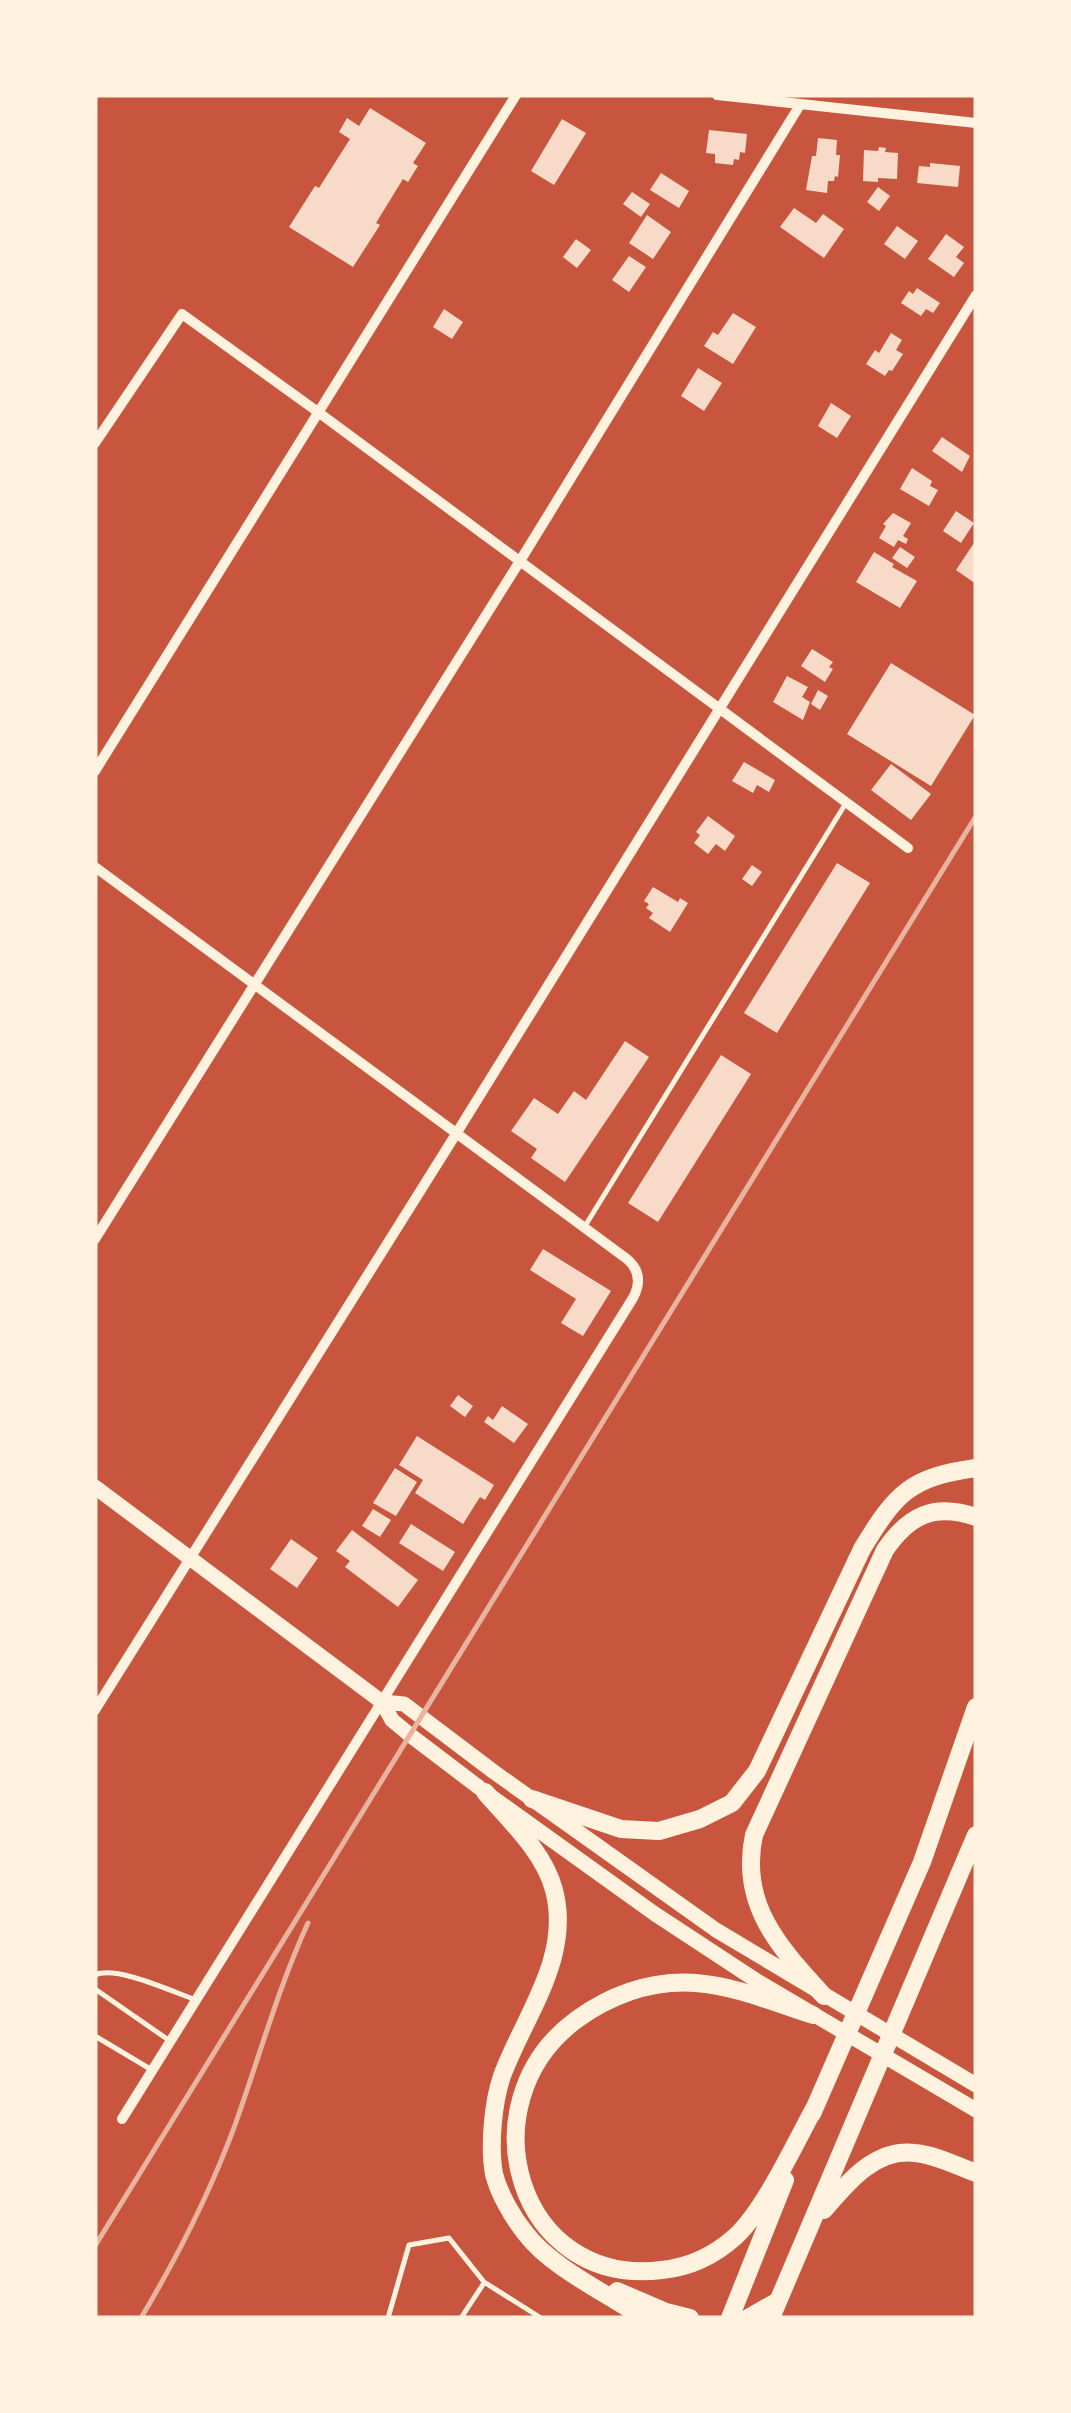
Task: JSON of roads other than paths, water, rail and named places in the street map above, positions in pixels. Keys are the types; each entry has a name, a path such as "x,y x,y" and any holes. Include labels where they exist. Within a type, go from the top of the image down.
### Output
{"main road":[{"path":"532,1799 621,1830 659,1831 700,1820 732,1802 757,1771 862,1549 881,1518 898,1496 918,1482 976,1468"},
{"path":"95,1487 382,1702 392,1720 484,1792 655,1914 813,2015 976,2110"},
{"path":"824,1996 780,1946 755,1898 750,1867 754,1835 891,1541 908,1522 934,1511 976,1517"},
{"path":"382,1702 404,1704 716,1930 976,2084"},
{"path":"730,2318 815,2108 922,1862 976,1707"},
{"path":"484,1792 542,1862 554,1888 558,1913 553,1959 545,1983 502,2077 494,2111 494,2174 526,2235 546,2254 642,2318"},
{"path":"770,2318 976,1835"},
{"path":"813,2015 698,1983 649,1985 602,2003 563,2030 532,2071 515,2120 517,2167 536,2213 571,2249 594,2263 618,2269 645,2272 678,2268 699,2262 738,2234 756,2212 815,2108"},
{"path":"811,2226 869,2164 896,2154 914,2152 976,2173"},
{"path":"579,2277 690,2318"},
{"path":"748,2318 778,2300"}],"street":[{"path":"95,771 516,95"},
{"path":"717,95 976,122"},
{"path":"95,1239 800,105"},
{"path":"95,1710 976,295"},
{"path":"95,444 182,314 908,848"},
{"path":"95,867 633,1264 639,1282 634,1298 122,2119"}],"lane":[{"path":"584,1228 846,803"},
{"path":"95,1975 124,1975 196,2000"},
{"path":"95,1989 170,2041"},
{"path":"95,2036 152,2070"},
{"path":"388,2318 410,2245 449,2238 484,2282 541,2318"},
{"path":"461,2318 484,2282"}],"railway":[{"path":"95,2246 976,816"},
{"path":"141,2318 215,2175 308,1923"}]}
